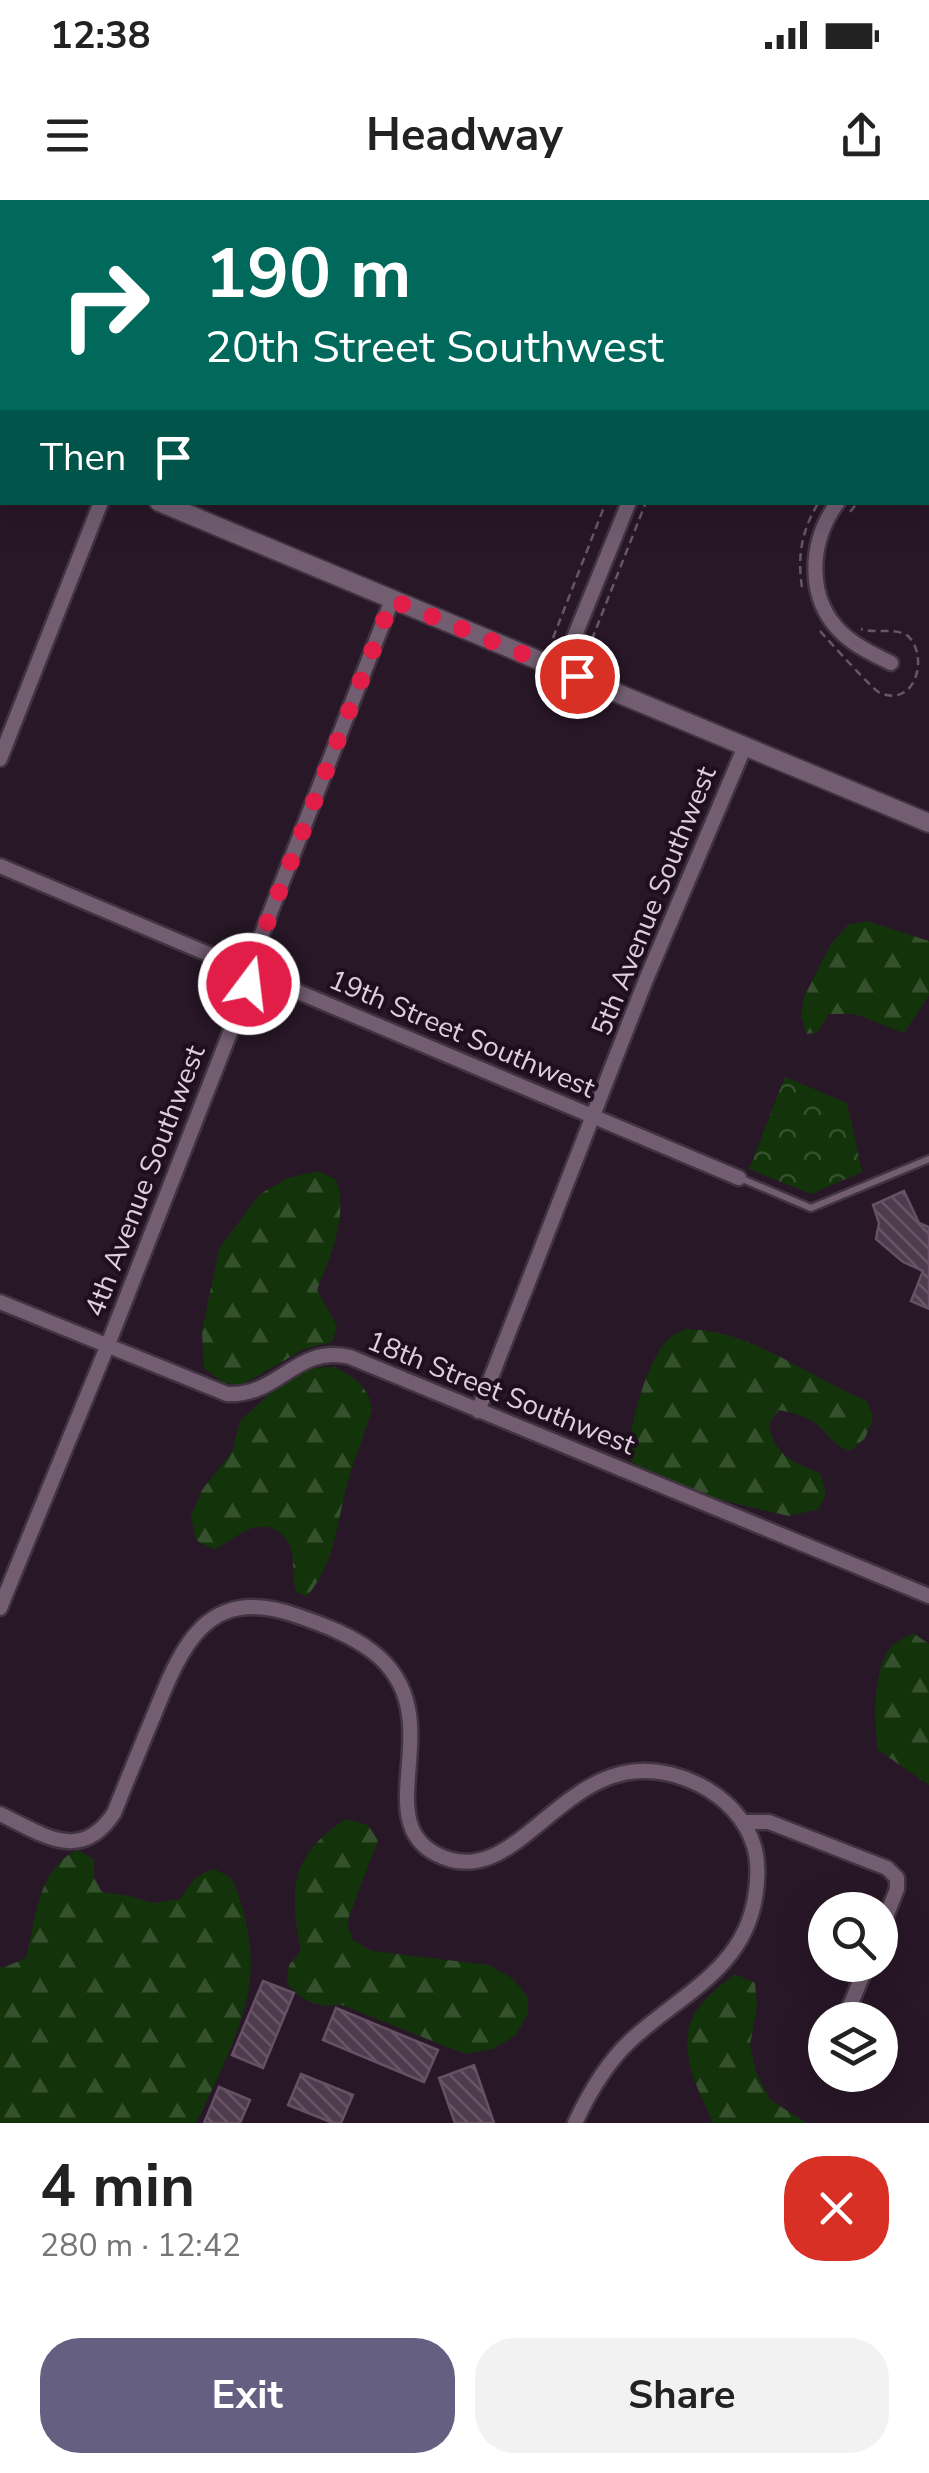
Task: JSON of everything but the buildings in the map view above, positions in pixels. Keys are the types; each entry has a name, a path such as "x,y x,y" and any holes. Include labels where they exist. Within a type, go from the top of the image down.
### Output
{"street":[{"path":"0,759 100,505"},
{"path":"167,505 929,822"},
{"path":"561,670 627,505"},
{"path":"836,505 816,547 818,593 840,632 891,664"},
{"name":"4th Avenue Southwest","path":"0,1608 249,984 250,971 392,600"},
{"name":"5th Avenue Southwest","path":"478,1410 645,982 744,746"},
{"name":"19th Street Southwest","path":"0,866 739,1178"},
{"name":"18th Street Southwest","path":"0,1302 210,1388 242,1395 262,1389 312,1356 336,1353 929,1596"},
{"path":"0,1814 46,1836 71,1842 87,1840 98,1833 114,1813 187,1641 211,1620 237,1609 260,1607 283,1610 348,1636 373,1652 394,1673 406,1694 411,1714 406,1793 410,1825 420,1842 442,1857 466,1862 496,1856 591,1784 632,1770 660,1772 703,1786 730,1806 744,1822 754,1844 754,1900 741,1941 715,1974 640,2032 612,2060 593,2086 575,2123"},
{"path":"744,1822 769,1822 886,1868 897,1878 896,1892"}],"lane":[{"path":"739,1178 811,1208 929,1159"}],"path":[{"path":"553,638 605,505"},
{"path":"587,652 645,505"},
{"path":"804,597 799,568 801,544 817,505"},
{"path":"845,518 856,505"},
{"path":"816,625 871,688 888,696 909,691 924,665 920,647 899,632 870,632 855,625"}],"green space":[{"path":"867,921 929,941 929,995 904,1033 855,1014 829,1014 818,1032 807,1034 801,1017 804,997 831,944 848,925"},
{"path":"785,1077 847,1103 862,1172 811,1194 749,1169"},
{"path":"318,1171 336,1180 339,1194 336,1236 317,1290 337,1326 332,1342 304,1349 242,1385 223,1383 204,1368 202,1331 219,1249 260,1194 288,1178"},
{"path":"686,1329 711,1331 757,1346 867,1401 873,1418 865,1438 851,1451 800,1415 779,1410 769,1423 780,1450 793,1461 820,1473 826,1493 819,1509 789,1516 725,1501 645,1472 629,1459 636,1413 654,1360 662,1346"},
{"path":"335,1367 359,1383 372,1409 329,1557 307,1596 296,1592 291,1548 279,1532 254,1528 214,1550 196,1540 191,1516 202,1490 232,1452 240,1421 280,1384 311,1368"},
{"path":"913,1633 929,1644 929,1785 878,1750 875,1711 881,1668 892,1646"},
{"path":"346,1819 368,1825 378,1840 347,1922 353,1940 372,1951 489,1965 513,1979 528,1997 528,2014 516,2035 493,2049 465,2054 342,2005 311,2002 287,1983 289,1965 301,1951 295,1910 298,1876 314,1846"},
{"path":"77,1850 94,1859 94,1878 102,1892 153,1903 180,1899 196,1877 213,1869 231,1877 248,1933 250,1978 233,2042 196,2123 0,2123 0,1966 26,1958 46,1883 64,1859"},
{"path":"735,1974 755,1983 757,2007 750,2045 756,2072 770,2100 807,2123 712,2123 689,2061 688,2031 708,1996"}],"route":[{"path":"249,984 252,962 392,600 577,676"}]}
